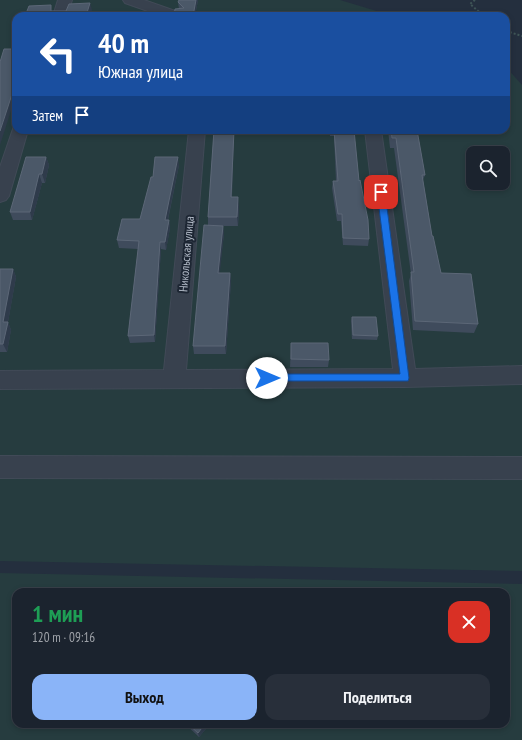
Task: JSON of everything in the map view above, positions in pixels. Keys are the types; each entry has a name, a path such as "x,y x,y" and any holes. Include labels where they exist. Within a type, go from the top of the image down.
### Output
{"street":[{"path":"61,12 65,0"},
{"path":"130,0 164,12"},
{"path":"0,196 19,134"},
{"name":"Никольская улица","path":"174,378 197,134"},
{"path":"374,134 405,378"},
{"path":"0,380 405,378 522,375"},
{"path":"0,467 522,468"}],"path":[{"path":"475,0 470,4 479,12"},
{"path":"510,32 522,36"}],"green space":[{"path":"0,0 340,0 380,12 12,12 12,134 510,134 510,72 522,85 522,571 0,561"},
{"path":"0,573 522,584 522,740 0,740"}],"building":[{"path":"179,0 196,0 194,12 175,12 175,9 184,8 178,2"},
{"path":"90,3 87,12 27,12 29,6 51,5 51,11 66,11 69,4"},
{"path":"4,49 12,49 12,94 0,131 0,62"},
{"path":"214,134 234,134 231,197 238,197 237,217 208,217"},
{"path":"334,134 354,134 359,181 360,180 368,220 369,239 343,238 342,214 338,214 333,181 338,181"},
{"path":"392,134 418,134 425,175 422,175 432,236 441,273 471,274 478,324 415,321 411,272 414,272 396,138 392,138"},
{"path":"26,157 46,157 42,174 39,174 30,212 10,212"},
{"path":"155,157 178,157 165,220 169,220 165,242 160,242 154,335 128,336 139,241 117,240 122,219 140,219 151,177 153,177"},
{"path":"204,225 223,226 218,273 230,273 225,346 193,346"},
{"path":"0,269 13,269 3,322 8,322 3,344 0,344"},
{"path":"352,317 376,317 378,336 353,335"},
{"path":"291,343 328,343 329,360 291,359"},
{"path":"192,728 202,728 198,733"}],"route":[{"path":"267,378 405,378 381,192"}]}
